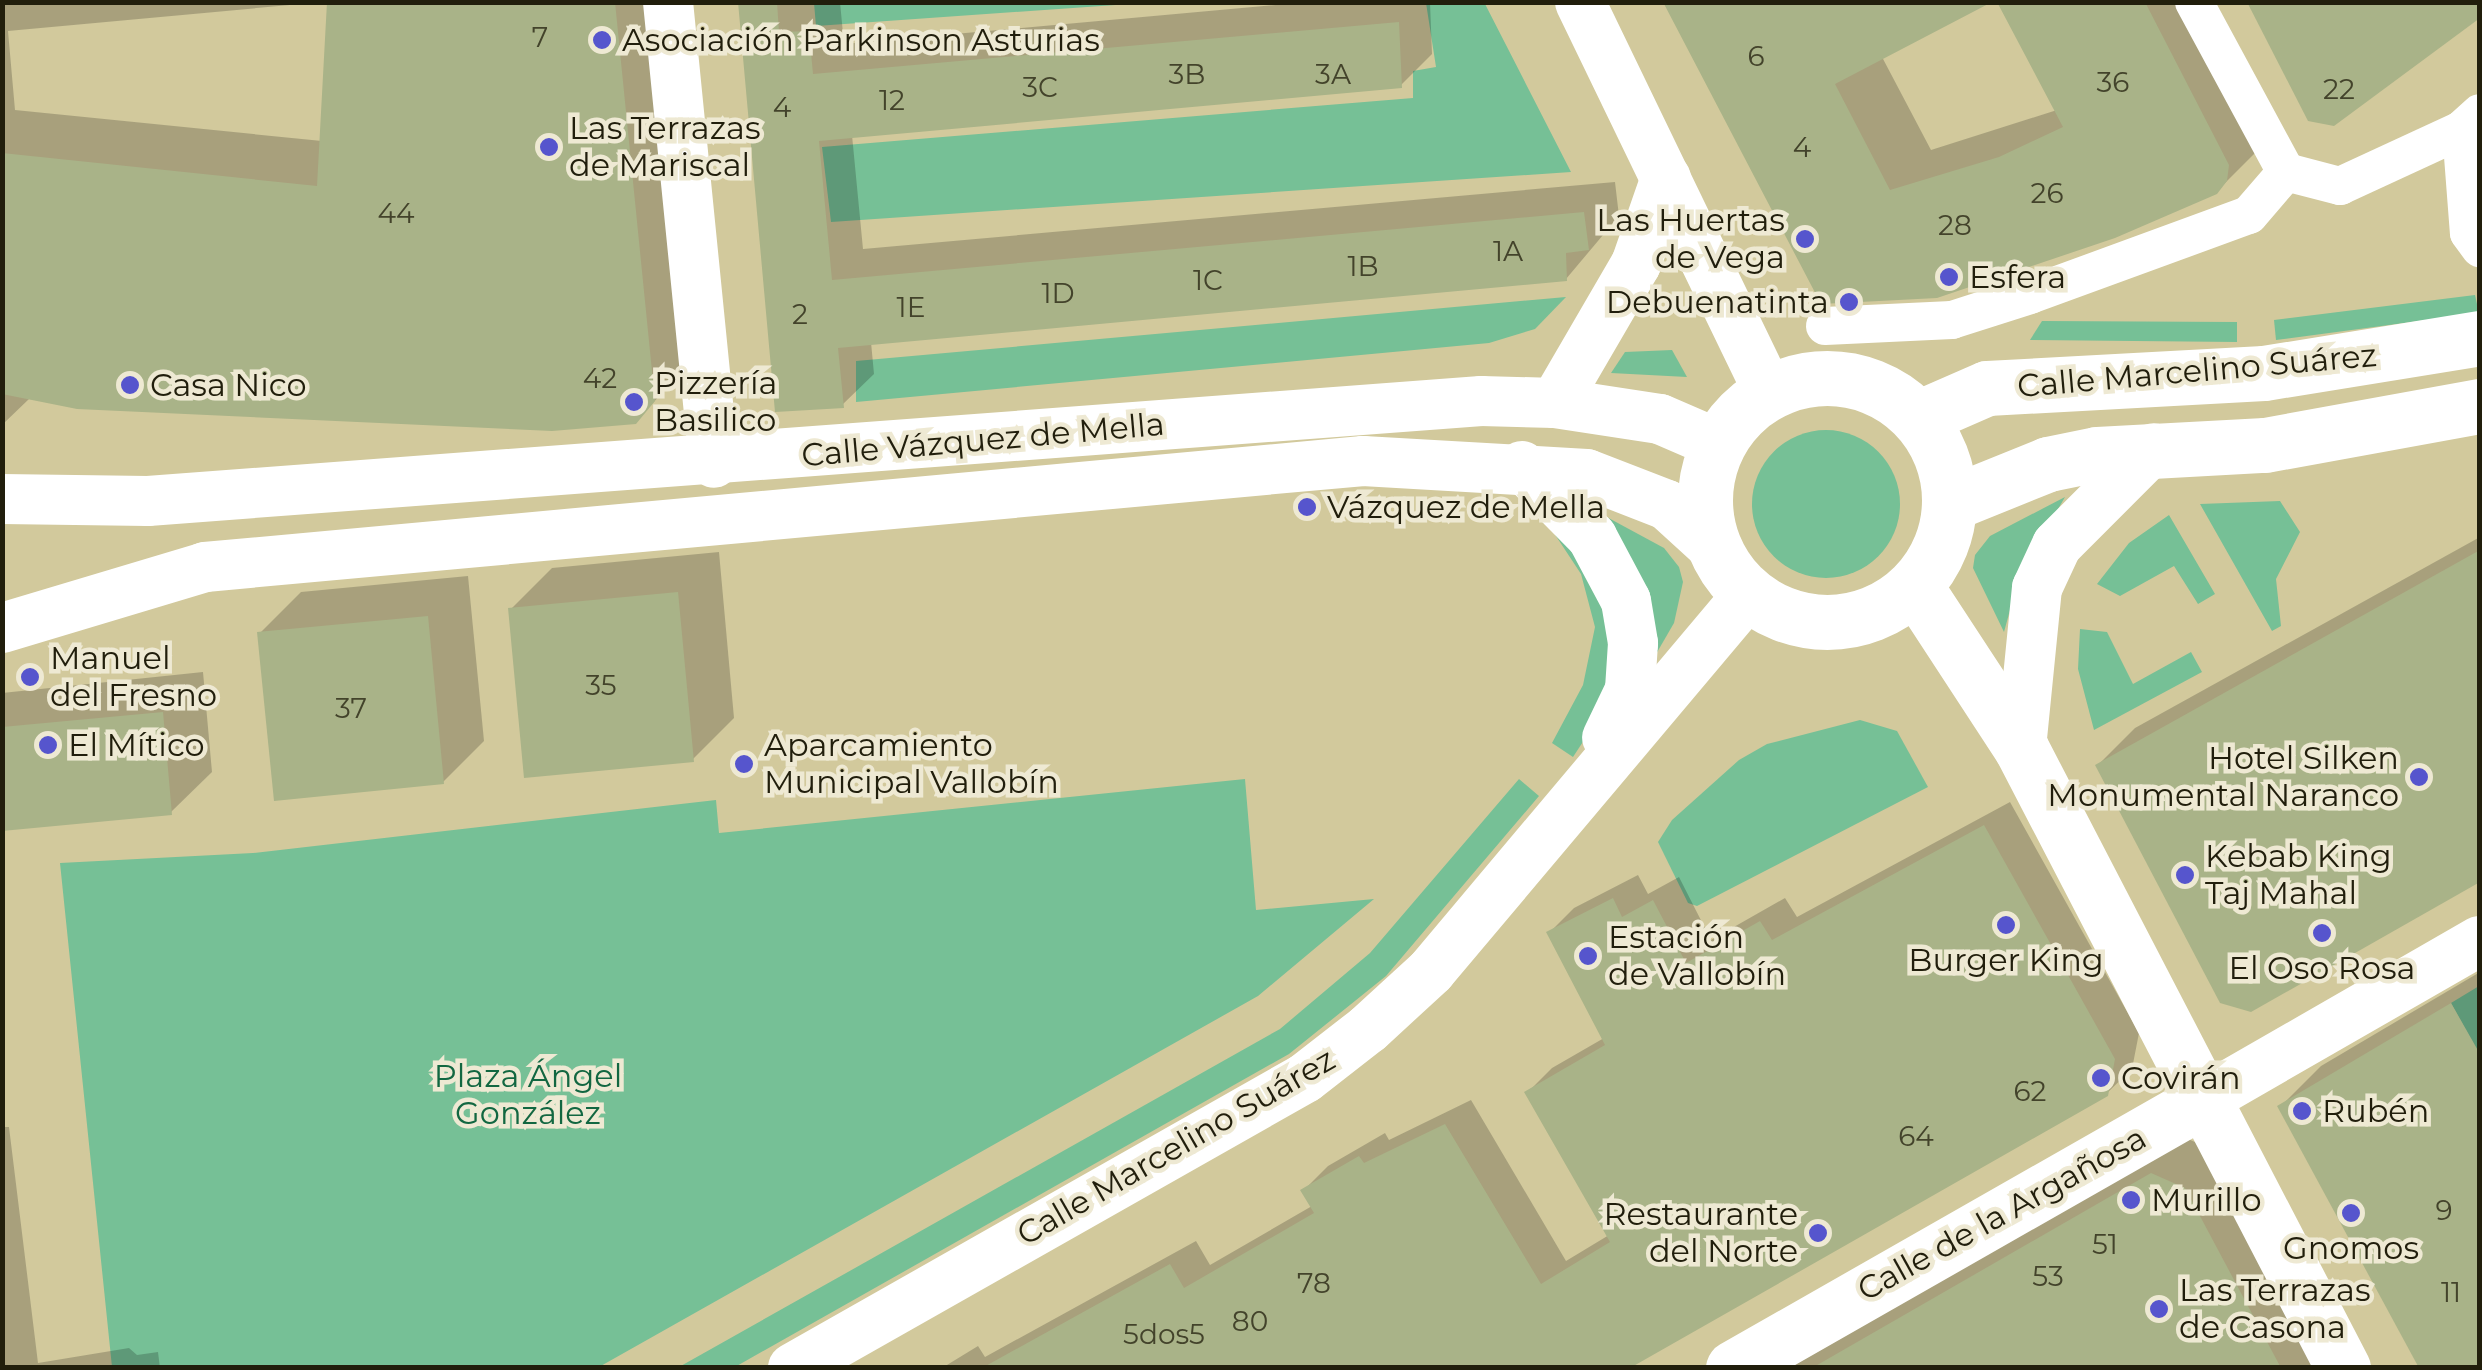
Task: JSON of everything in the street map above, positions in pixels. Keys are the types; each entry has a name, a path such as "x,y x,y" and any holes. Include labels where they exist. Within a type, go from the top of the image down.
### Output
{"main road":[{"name":"Calle Marcelino Suárez","path":"1918,418 1987,388 2264,373 2480,338"},
{"path":"1799,380 1848,380 1893,396 1918,418 1947,473 1949,504 1945,534 1915,586 1886,608 1852,621 1797,618 1748,595 1713,547 1704,513 1706,478 1718,444 1740,415 1769,393 1799,380"},
{"path":"1949,504 2048,464 2154,448 2265,444 2480,406"},
{"path":"1915,586 2021,748 2343,1368"},
{"name":"Calle de la Argañosa","path":"1733,1368 2203,1100"}],"street":[{"path":"668,2 714,464"},
{"path":"1580,2 1769,393"},
{"path":"2194,2 2286,172 2340,186 2470,121 2469,233 2480,248"},
{"path":"1825,326 1952,320 2030,295 2249,216 2286,172"},
{"path":"1555,403 1636,264 1666,178"},
{"name":"Calle Vázquez de Mella","path":"2,500 148,502 714,464 1362,408 1555,403 1660,419 1718,444"},
{"path":"2021,748 2037,588 2057,545 2154,448"},
{"name":"Calle Vázquez de Mella","path":"2,628 205,567 1363,460 1522,466 1628,486 1667,505 1713,547"},
{"path":"1522,466 1592,537 1614,571 1633,643 1630,690 1579,797"},
{"name":"Calle Marcelino Suárez","path":"793,1368 1305,1078 1431,971 1748,595"},
{"name":"Calle de la Argañosa","path":"2203,1100 2480,940"}],"green space":[{"path":"814,2 1144,3 816,26"},
{"path":"1484,2 1571,172 831,222 822,147 1413,98 1413,71 1436,67 1426,3"},
{"path":"2475,295 2479,313 2276,340 2274,320"},
{"path":"1566,297 1535,329 1489,343 856,402 856,361"},
{"path":"2042,321 2237,322 2237,342 2030,340"},
{"path":"1672,350 1687,377 1611,373 1625,352"},
{"path":"1826,430 1854,436 1878,452 1894,476 1900,504 1894,532 1878,556 1854,572 1826,578 1798,572 1774,556 1758,532 1752,504 1758,476 1774,452 1798,436"},
{"path":"2065,497 2019,577 2004,632 1973,568 1975,555 1990,536"},
{"path":"2280,501 2300,532 2276,579 2281,626 2272,631 2200,504"},
{"path":"1603,515 1664,548 1679,567 1683,582 1674,623 1652,661"},
{"path":"2169,515 2215,594 2198,604 2174,566 2120,596 2097,584 2129,543"},
{"path":"1559,528 1601,586 1612,666 1594,725 1573,757 1552,743 1583,685 1595,627 1581,574 1554,533"},
{"path":"2080,629 2107,632 2133,684 2191,652 2202,672 2094,730 2078,669"},
{"path":"1860,720 1897,731 1928,787 1697,906 1688,903 1658,842 1672,820 1739,760 1767,744"},
{"name":"Plaza Ángel González","path":"1245,779 1256,910 1374,899 1258,996 599,1367 112,1367 60,863 253,853 716,800 719,833"},
{"path":"1519,779 1539,796 1386,976 1289,1054 735,1367 679,1367 1280,1029 1370,953"},
{"path":"2479,986 2479,1054 2451,1003"}],"building":[{"path":"327,2 615,2 655,401 636,424 552,431 77,409 2,394 2,153 317,186"},
{"path":"738,2 777,2 779,32 809,31 813,74 1399,22 1402,88 819,141 832,280 1584,212 1589,250 1566,253 1567,281 838,348 844,408 775,412"},
{"path":"1663,2 1992,2 1835,84 1890,190 1999,157 2063,127 1997,2 2145,2 2229,165 2227,181 2217,194 2115,238 1937,298 1821,304"},
{"path":"2247,2 2480,2 2480,18 2334,126 2308,121"},
{"path":"2480,550 2480,882 2251,1012 2220,1003 2095,765"},
{"path":"678,592 694,762 524,778 508,608"},
{"path":"428,616 444,784 274,801 257,632"},
{"path":"163,712 172,815 2,831 2,727"},
{"path":"1984,825 2115,1059 2108,1096 1630,1368 982,1368 1170,1264 1184,1288 1314,1213 1300,1190 1359,1156 1364,1163 1445,1124 1541,1284 1610,1242 1524,1092 1605,1045 1546,932 1613,898 1622,917 1653,900 1686,963 1760,921 1772,940"},
{"path":"2451,1003 2480,1054 2480,1368 2419,1368 2277,1106"},
{"path":"2151,1173 2185,1188 2281,1368 1812,1368"}],"place":[{"name":"Asociación Parkinson Asturias","path":"602,40"},
{"name":"Las Terrazas de Mariscal","path":"549,147"},
{"name":"Las Huertas de Vega","path":"1805,239"},
{"name":"Esfera","path":"1949,277"},
{"name":"Debuenatinta","path":"1849,302"},
{"name":"Casa Nico","path":"130,385"},
{"name":"Pizzería Basilico","path":"634,402"},
{"name":"Vázquez de Mella","path":"1307,507"},
{"name":"Manuel del Fresno","path":"30,677"},
{"name":"El Mítico","path":"48,745"},
{"name":"Aparcamiento Municipal Vallobín","path":"744,764"},
{"name":"Hotel Silken Monumental Naranco","path":"2419,777"},
{"name":"Kebab King Taj Mahal","path":"2185,875"},
{"name":"Burger King","path":"2006,925"},
{"name":"El Oso Rosa","path":"2322,933"},
{"name":"Estación de Vallobín","path":"1588,956"},
{"name":"Covirán","path":"2101,1078"},
{"name":"Rubén","path":"2302,1111"},
{"name":"Murillo","path":"2131,1200"},
{"name":"Gnomos","path":"2351,1213"},
{"name":"Restaurante del Norte","path":"1818,1233"},
{"name":"Las Terrazas de Casona","path":"2159,1309"}]}
